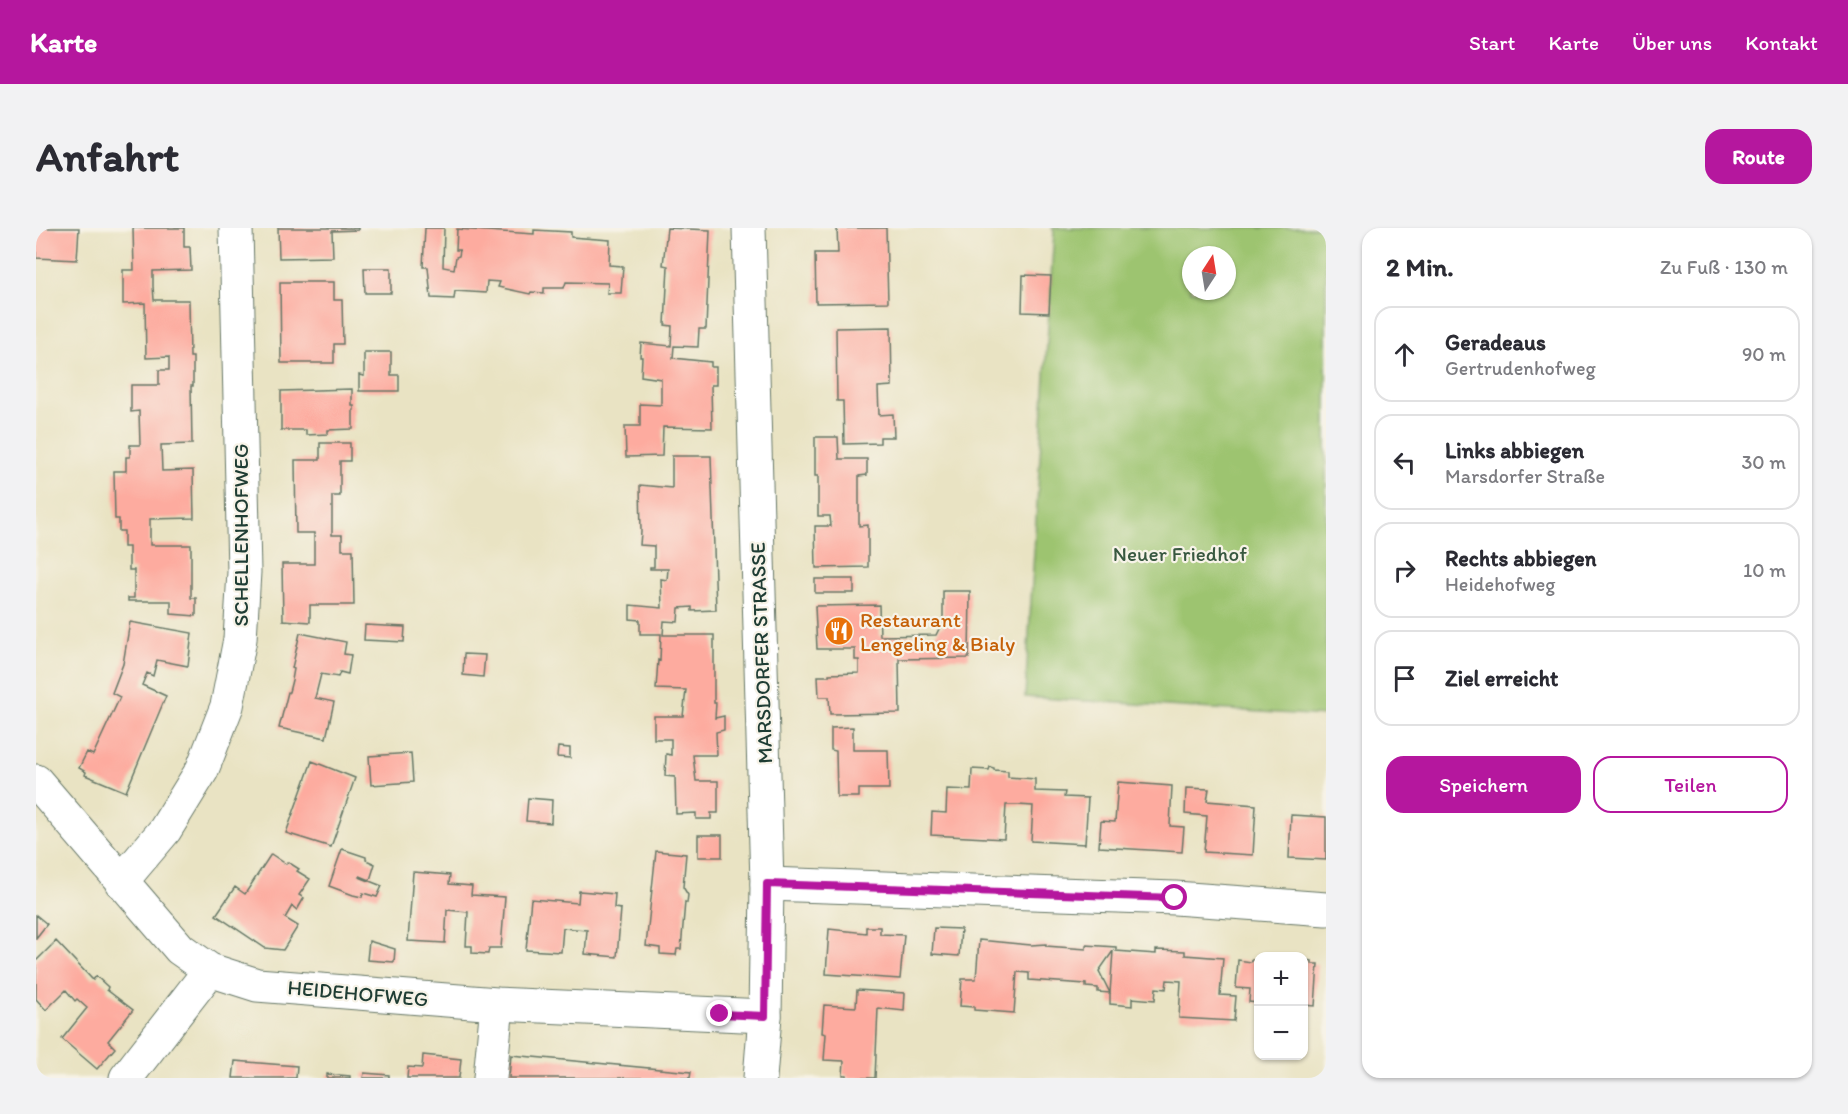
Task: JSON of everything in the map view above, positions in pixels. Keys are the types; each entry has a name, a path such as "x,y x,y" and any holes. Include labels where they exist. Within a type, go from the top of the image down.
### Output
{"street":[{"name":"SCHELLENHOFWEG","path":"121,882 165,830 202,770 227,706 240,639 244,572 236,228"},
{"name":"MARSDORFER STRASSE","path":"749,228 767,884 765,1016 760,1078"},
{"name":"HEIDEHOFWEG","path":"36,781 180,949 210,970 257,985 497,1005 765,1016"},
{"path":"767,884 1175,898 1326,909"},
{"path":"126,1078 210,970"},
{"path":"490,1078 497,1005"}],"green space":[{"name":"Neuer Friedhof","path":"1052,228 1326,228 1326,716 1025,697 1054,231"}],"building":[{"path":"36,228 79,228 77,260 36,258"},
{"path":"133,228 184,228 184,247 190,247 191,270 153,271 153,286 154,300 189,300 190,357 193,357 192,444 161,445 162,471 193,470 194,518 150,519 150,545 191,545 191,598 196,598 196,616 171,614 171,601 128,601 128,598 134,598 134,570 129,570 129,547 124,547 124,531 119,531 119,519 115,519 114,471 126,471 126,457 130,457 130,445 140,445 139,411 131,412 131,385 159,385 159,370 169,370 169,357 146,358 145,303 123,304 123,270 134,270"},
{"path":"278,228 358,228 358,230 332,231 333,257 279,258"},
{"path":"425,228 444,228 443,267 454,269 460,250 456,250 457,229 534,234 534,230 571,232 571,237 610,240 609,265 623,266 621,293 607,293 608,283 566,282 564,288 544,288 544,293 531,292 530,294 498,287 500,282 487,281 486,293 455,291 454,299 431,298 428,267 423,267"},
{"path":"667,228 710,230 706,329 699,329 698,347 674,346 673,358 711,362 711,367 716,367 716,385 711,385 712,428 663,427 662,456 626,457 625,426 640,426 640,404 661,405 661,379 641,376 642,357 640,357 641,343 671,346 672,326 665,325 668,266 663,265"},
{"path":"837,228 886,228 888,302 816,303 815,253 838,253"},
{"path":"364,268 391,268 391,293 365,293"},
{"path":"1023,275 1051,276 1049,313 1022,312"},
{"path":"280,282 334,282 334,300 342,300 343,344 334,344 334,363 281,363"},
{"path":"891,327 892,386 878,387 879,415 893,414 894,437 880,437 880,443 844,444 843,401 837,401 836,328"},
{"path":"364,352 391,352 391,375 399,375 399,391 359,391 359,375 364,376"},
{"path":"352,389 353,429 328,430 328,434 306,435 306,430 281,430 281,391"},
{"path":"815,437 838,437 839,459 867,459 867,475 859,476 859,526 868,525 868,567 816,568 815,526 831,526 830,516 818,516"},
{"path":"320,443 350,443 350,461 340,461 340,496 332,496 332,535 342,535 342,550 353,550 354,605 310,605 310,622 283,620 282,564 314,564 314,533 296,533 295,460 320,460"},
{"path":"672,456 711,456 716,610 692,611 692,607 679,608 678,622 664,621 663,635 714,635 715,718 724,716 724,730 716,732 717,755 693,755 696,781 718,781 718,813 711,813 711,819 696,819 696,813 676,814 675,777 665,776 666,754 671,755 671,739 654,739 654,716 683,716 686,690 656,689 661,634 640,634 640,620 630,619 630,605 662,608 661,579 667,580 668,569 650,569 654,567 654,546 640,545 640,485 672,488"},
{"path":"815,579 854,579 854,593 815,593"},
{"path":"943,591 970,591 969,658 899,659 900,713 830,714 829,697 819,697 818,676 859,673 859,660 855,660 855,649 817,649 815,606 879,605 880,636 936,635 940,627 943,627"},
{"path":"130,622 192,633 188,666 157,660 153,676 147,673 142,685 166,696 126,792 85,775 86,772 79,768 87,752 93,755 120,697 112,693 123,664"},
{"path":"365,625 405,627 404,642 364,640"},
{"path":"300,633 346,642 344,654 351,655 348,674 340,672 338,677 321,674 315,698 334,702 326,738 279,728 292,680 294,669 292,668"},
{"path":"464,654 485,655 483,677 463,675"},
{"path":"853,727 853,750 888,750 889,789 859,789 859,797 837,797 836,751 831,750 831,728"},
{"path":"558,747 570,748 570,758 557,757"},
{"path":"411,753 413,782 371,785 369,756"},
{"path":"312,761 355,778 331,847 286,833"},
{"path":"990,767 994,770 1008,771 1008,777 1035,779 1035,791 1065,792 1064,797 1088,798 1085,844 1031,841 1033,806 1018,805 1006,805 1004,839 931,835 932,812 946,813 947,789 971,790 972,769 989,770"},
{"path":"1118,782 1172,786 1170,826 1184,827 1182,852 1099,847 1101,821 1115,822"},
{"path":"1186,788 1209,789 1207,801 1256,805 1253,855 1204,852 1207,816 1185,814"},
{"path":"528,798 552,800 551,823 526,821"},
{"path":"1291,815 1326,817 1326,860 1289,858"},
{"path":"698,835 722,835 722,857 698,857"},
{"path":"342,849 366,857 366,860 375,864 370,880 359,877 382,886 377,897 363,893 362,897 353,895 329,886"},
{"path":"656,851 686,854 683,887 688,895 687,903 685,902 681,949 677,949 676,955 660,954 660,948 646,946"},
{"path":"271,854 299,869 297,871 310,879 299,895 304,898 297,910 292,906 285,918 298,926 283,950 265,948 216,915 235,887 245,894"},
{"path":"413,872 450,875 449,884 472,886 471,895 505,897 501,948 489,948 488,954 472,953 472,946 466,946 468,912 447,910 445,943 408,941"},
{"path":"579,891 615,894 614,908 621,909 617,957 585,954 587,930 563,928 561,952 526,950 531,899 578,903"},
{"path":"36,915 47,924 36,938"},
{"path":"866,927 880,927 880,934 904,935 900,979 826,974 829,929 866,933"},
{"path":"934,928 961,929 959,956 932,954"},
{"path":"979,940 1086,949 1086,945 1116,947 1116,951 1156,954 1156,950 1185,951 1185,955 1223,958 1220,995 1236,996 1234,1021 1179,1018 1181,981 1167,980 1166,989 1156,988 1155,1000 1132,998 1132,1006 1110,1004 1110,993 1098,992 1098,988 1086,987 1086,984 1029,980 1029,973 1017,972 1014,1013 974,1010 974,1007 960,1006 962,979 976,979","holes":["1113,951 1110,993 1099,971"]},
{"path":"56,941 93,980 96,976 108,987 107,990 133,1010 108,1041 115,1048 97,1069 62,1039 87,1008 77,999 75,1001 66,990 46,1010 36,999 36,961"},
{"path":"369,941 395,949 394,962 367,960"},
{"path":"1238,960 1251,962 1254,960 1254,1003 1249,1002 1250,989 1236,988"},
{"path":"1308,960 1312,961 1312,964 1318,964 1315,1006 1308,1005"},
{"path":"857,990 905,993 904,1011 878,1008 875,1078 847,1078 847,1075 843,1075 844,1061 824,1060 826,1034 822,1033 824,1005 856,1007"},
{"path":"423,1055 461,1059 459,1078 407,1078 408,1067 422,1068"},
{"path":"511,1055 691,1072 690,1078 509,1078"},
{"path":"235,1061 297,1066 296,1078 233,1078"},
{"path":"364,1073 389,1075 389,1078 363,1078"},
{"path":"327,1074 350,1076 350,1078 327,1078"}],"place":[{"name":"Restaurant Lengeling & Bialy","path":"839,631"}],"route":[{"path":"720,1014 765,1016 767,884 1175,898"}]}
